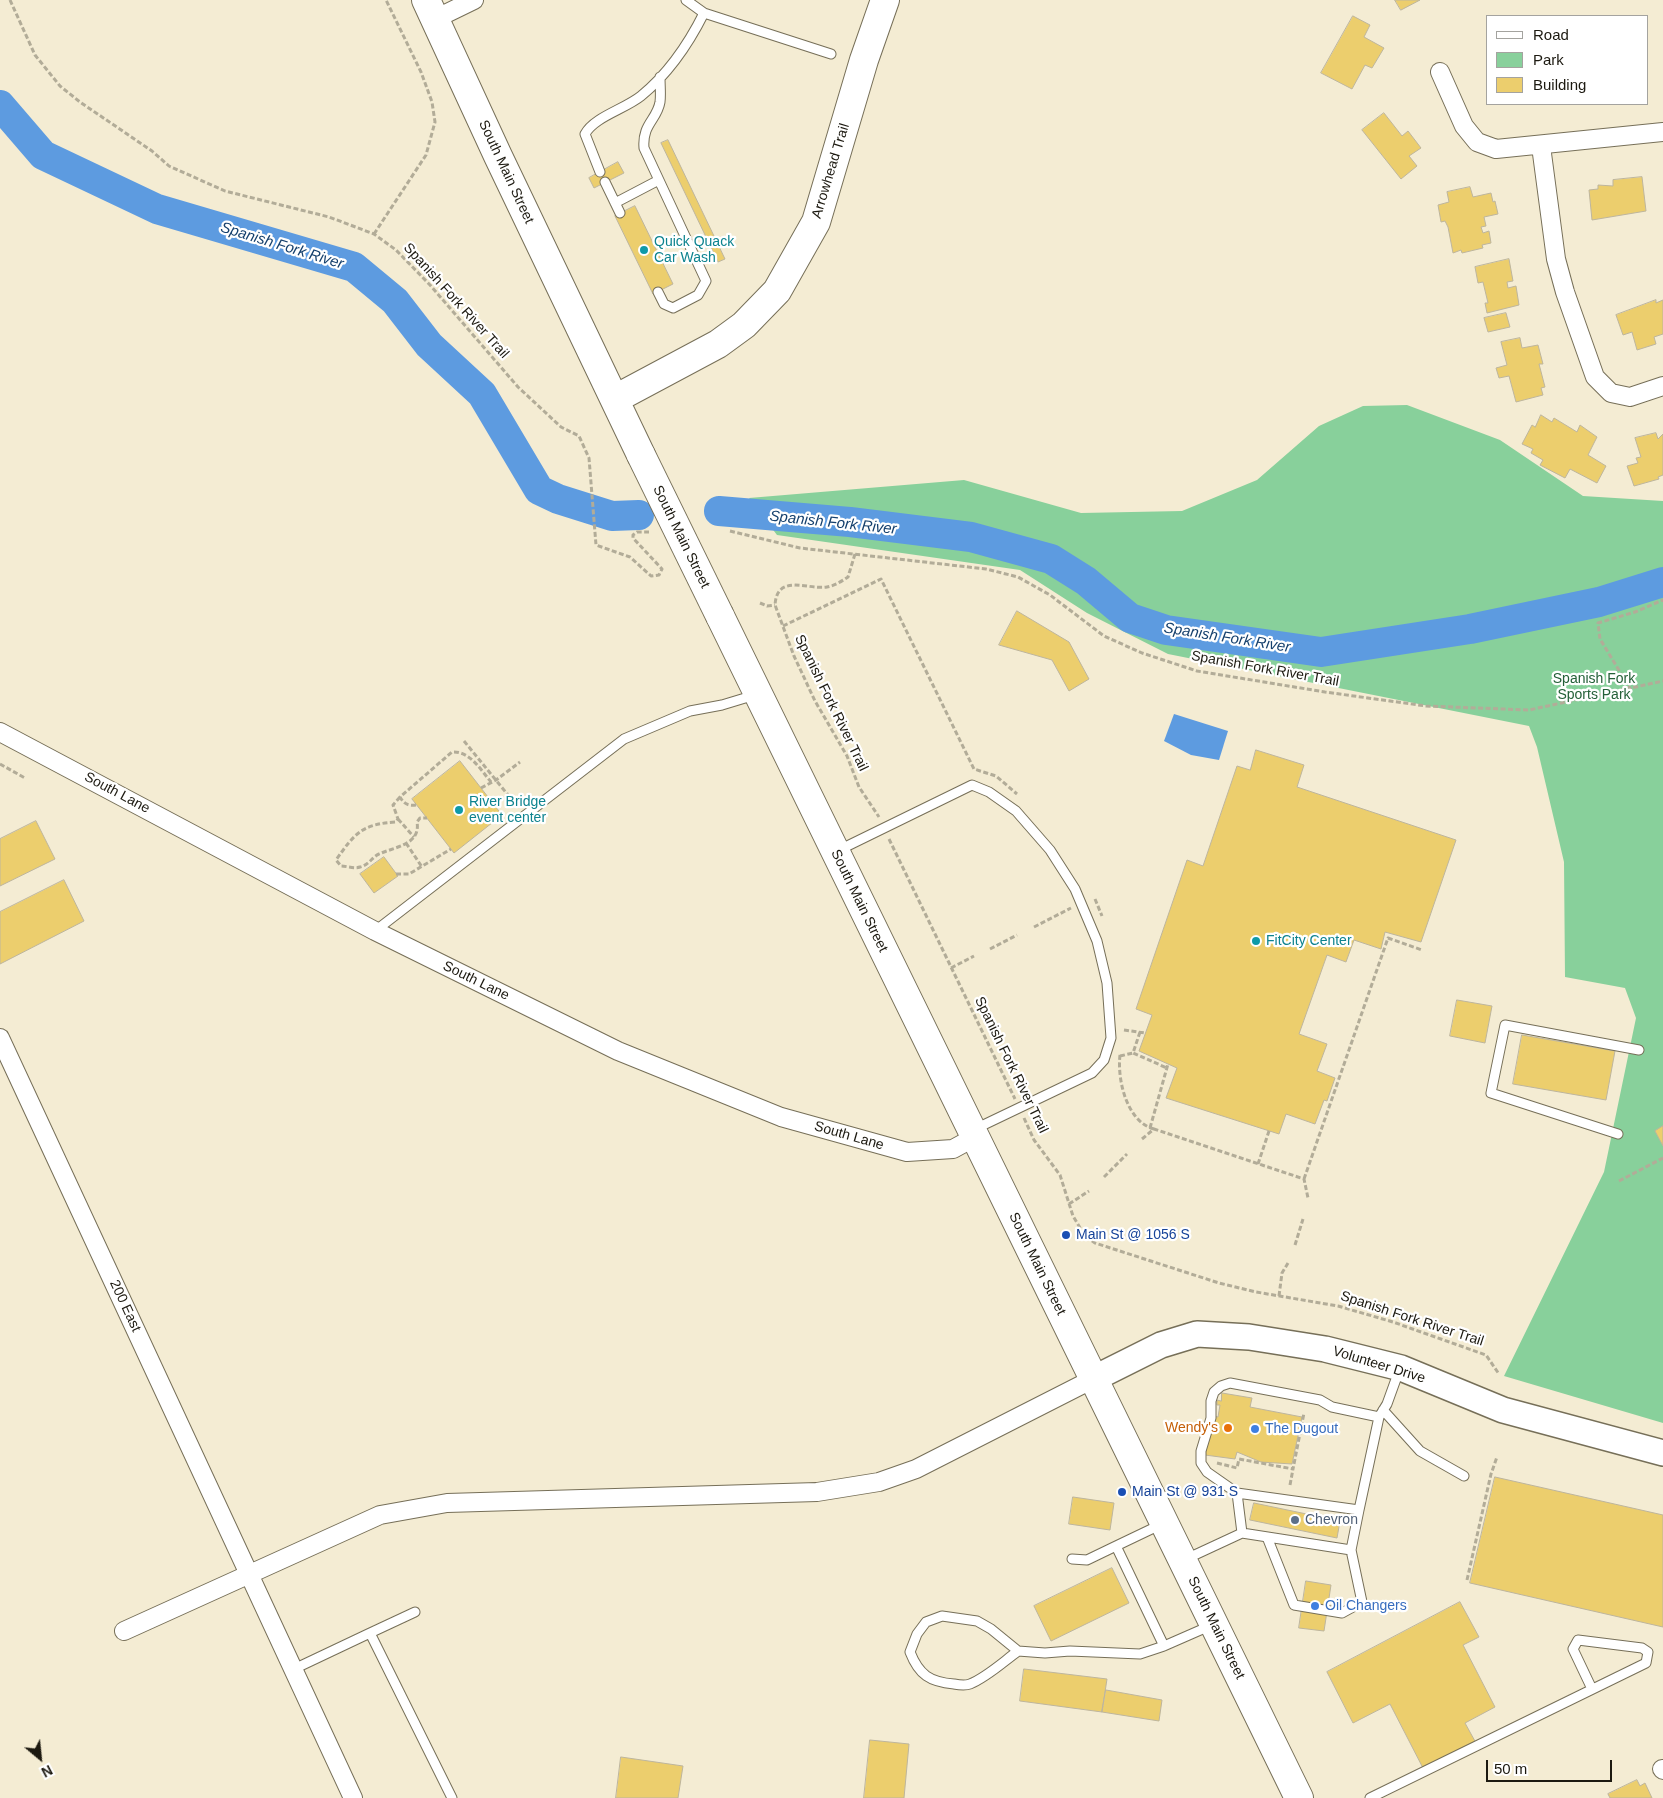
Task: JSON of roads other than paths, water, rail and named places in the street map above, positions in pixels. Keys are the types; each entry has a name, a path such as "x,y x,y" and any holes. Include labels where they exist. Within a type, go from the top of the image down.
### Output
{"main road":[{"name":"Arrowhead Trail","path":"615,400 718,344 758,313 778,291 816,222 864,60 885,0"},
{"name":"South Main Street","path":"431,9 498,156 641,455 1095,1378 1299,1798"}],"street":[{"path":"431,9 474,0"},
{"path":"1440,72 1464,126 1477,142 1496,149 1663,132"},
{"path":"1540,146 1556,259 1565,292 1594,376 1611,393 1630,397 1663,386"},
{"name":"South Lane","path":"0,732 375,931 618,1051 781,1117 908,1152 953,1149 974,1133"},
{"name":"200 East","path":"0,1038 353,1798"},
{"name":"Volunteer Drive","path":"1095,1378 1161,1346 1197,1334 1249,1337 1325,1349 1400,1368 1503,1410 1663,1453"},
{"path":"124,1631 380,1515 447,1503 817,1492 879,1482 916,1469 1095,1378"}],"lane":[{"path":"686,0 704,13 831,54"},
{"path":"600,172 588,148 585,134 590,125 642,96 693,36 704,13"},
{"path":"658,292 664,304 673,308 698,295 706,282 657,181 644,148 643,138 647,125 660,104 660,77"},
{"path":"615,203 657,181"},
{"path":"605,182 620,214"},
{"path":"375,931 624,739 690,711 722,705 758,694"},
{"path":"835,852 972,785 989,792 1016,811 1050,850 1075,889 1099,950 1107,984 1111,1038 1104,1060 1092,1073 1019,1107 974,1133"},
{"path":"1618,1134 1491,1093 1505,1025 1639,1050"},
{"path":"1267,1538 1294,1605 1342,1612 1362,1602 1351,1550 1381,1413 1400,1368"},
{"path":"1359,1510 1237,1493 1207,1472 1202,1463 1201,1451 1211,1418 1211,1401 1214,1392 1221,1386 1230,1383 1320,1400 1332,1407 1381,1413 1420,1451 1464,1476"},
{"path":"1237,1493 1242,1534"},
{"path":"1072,1559 1087,1560 1165,1522"},
{"path":"1183,1560 1242,1534 1351,1550"},
{"path":"1116,1546 1164,1646"},
{"path":"294,1669 415,1612"},
{"path":"1018,1651 985,1676 968,1686 946,1684 928,1678 916,1667 910,1652 916,1634 926,1622 942,1616 977,1621 991,1629 1018,1651 1045,1653 1070,1651 1140,1654 1164,1646 1214,1624"},
{"path":"370,1633 452,1798"},
{"path":"1370,1798 1646,1663 1648,1652 1642,1648 1578,1640 1573,1649 1592,1689"}],"water":[{"path":"1174,714 1228,731 1219,760 1191,755 1164,741"}],"waterway":[{"name":"Spanish Fork River","path":"0,105 43,155 157,209 354,267 395,301 429,345 482,394 539,490 558,499 612,516 639,515"},
{"name":"Spanish Fork River","path":"719,511 850,522 971,537 1051,559 1086,581 1130,618 1166,630 1321,652 1470,629 1599,602 1663,582"}],"place":[{"name":"Quick Quack Car Wash","path":"644,250"},
{"name":"River Bridge event center","path":"459,810"},
{"name":"FitCity Center","path":"1256,941"},
{"name":"Main St @ 1056 S","path":"1066,1235"},
{"name":"Wendy's","path":"1228,1428"},
{"name":"The Dugout","path":"1255,1429"},
{"name":"Main St @ 931 S","path":"1122,1492"},
{"name":"Chevron","path":"1295,1520"},
{"name":"Oil Changers","path":"1315,1606"}],"park label":[{"name":"Spanish Fork Sports Park","path":"1594,688"}]}
